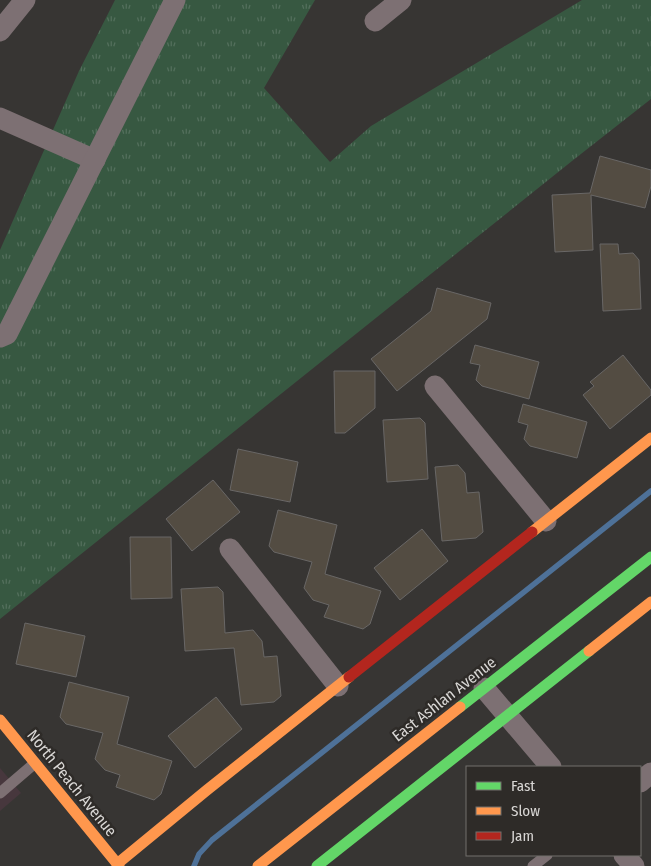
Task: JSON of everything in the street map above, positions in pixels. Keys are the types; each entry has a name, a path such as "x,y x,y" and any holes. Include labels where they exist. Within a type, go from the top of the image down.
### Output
{"main road":[{"path":"118,865 207,790 651,438"},
{"name":"East Ashlan Avenue","path":"317,866 499,701 634,570 651,557"},
{"path":"595,616 634,570"},
{"name":"East Ashlan Avenue","path":"258,866 499,701 651,602"},
{"name":"North Peach Avenue","path":"0,720 118,865"}],"street":[{"path":"0,31 25,0"},
{"path":"0,337 7,334 175,0"},
{"path":"375,21 401,0"},
{"path":"0,118 95,160"},
{"path":"434,386 546,521"},
{"path":"230,549 338,686"},
{"path":"499,701 550,766"},
{"path":"641,781 651,773"},
{"path":"625,856 634,866"}],"lane":[{"path":"0,793 35,763"},
{"path":"533,866 546,856"}],"shaded area":[{"path":"0,768 21,793 0,811"}],"green space":[{"path":"115,0 315,0 264,88 330,162 371,126 582,0 651,0 651,99 0,619 0,250 79,71"}],"building":[{"path":"600,156 651,170 651,186 645,208 591,195 593,250 555,252 552,195 590,193"},
{"path":"600,244 618,244 619,254 633,253 639,260 641,309 603,311"},
{"path":"437,288 491,303 487,319 397,391 371,359 431,311"},
{"path":"475,345 539,362 529,399 482,386 476,380 480,365 470,363"},
{"path":"623,355 651,390 651,395 610,429 583,395 594,386 590,382"},
{"path":"334,371 375,371 375,408 345,433 335,433"},
{"path":"523,404 587,422 577,458 530,446 524,439 528,425 518,422"},
{"path":"420,418 425,423 428,479 387,482 383,420"},
{"path":"238,449 298,462 290,502 230,490"},
{"path":"458,465 465,473 467,493 479,492 483,532 476,538 442,541 435,467"},
{"path":"213,480 240,512 192,551 166,519"},
{"path":"278,510 337,525 325,574 381,591 370,624 363,629 324,617 329,605 313,600 304,588 312,562 274,552 269,546"},
{"path":"422,529 448,561 400,600 374,568"},
{"path":"130,537 171,537 172,598 131,599"},
{"path":"218,587 223,592 225,633 253,630 262,641 264,657 277,656 281,696 274,702 241,705 234,648 185,651 181,589"},
{"path":"25,623 85,636 76,677 16,664"},
{"path":"69,682 129,697 117,744 172,761 161,794 154,800 116,787 120,775 105,770 95,759 103,733 66,724 60,717"},
{"path":"216,697 242,729 195,768 168,736"}],"waterway":[{"path":"194,866 199,854 212,840 651,491"}],"traffic: fast":[{"path":"460,707 651,557"},
{"path":"317,866 589,651"}],"traffic: slow":[{"path":"532,532 651,438"},
{"path":"589,651 651,602"},
{"path":"117,864 349,677"},
{"path":"258,866 460,707"},
{"path":"0,720 119,866"}],"traffic: jam":[{"path":"349,677 532,532"}]}
